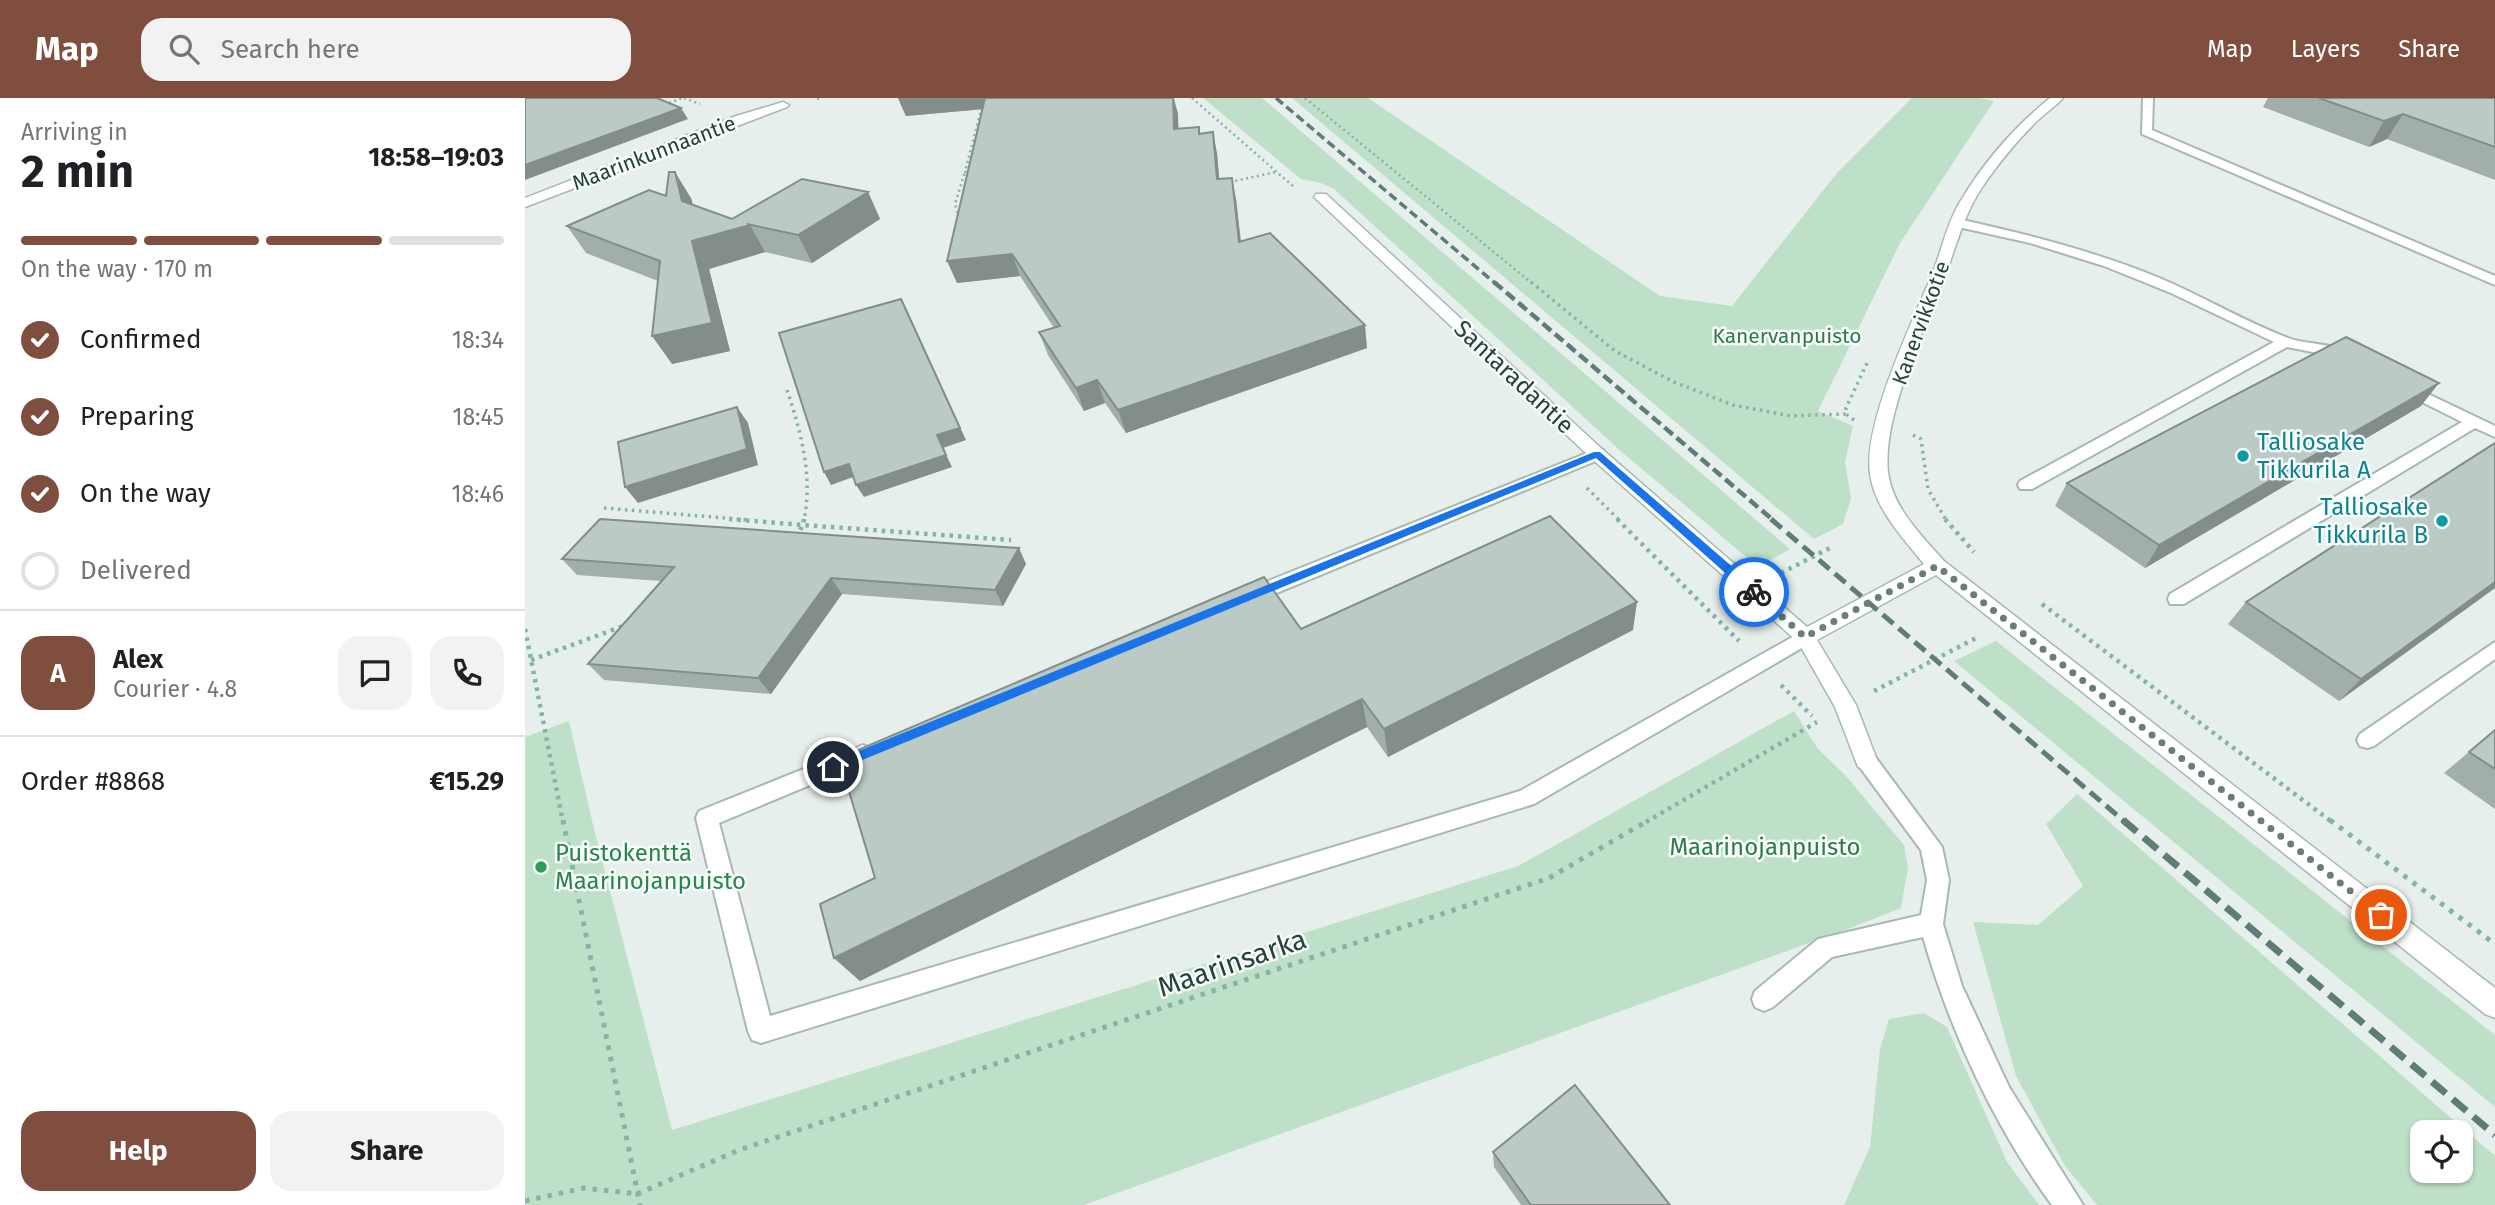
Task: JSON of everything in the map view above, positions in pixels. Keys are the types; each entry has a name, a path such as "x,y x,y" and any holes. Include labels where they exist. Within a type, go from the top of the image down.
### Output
{"street":[{"name":"Kanervikkotie","path":"1937,566 1893,513 1879,471 1883,428 1911,344 1964,207 2014,140 2038,113 2057,98"},
{"name":"Maarinkunnaantie","path":"525,203 740,119 783,105"},
{"name":"Santaradantie","path":"1321,197 1597,454 1805,637 1845,705 1866,760"},
{"path":"1805,637 1937,566 2495,1004"}],"lane":[{"path":"2148,98 2145,132 2495,281"},
{"path":"1958,223 2024,238 2109,263 2205,302 2285,342 2332,352 2356,363"},
{"path":"2026,485 2285,342"},
{"path":"2391,381 2495,432"},
{"path":"2178,599 2473,422"},
{"path":"1232,603 1597,454"},
{"path":"886,745 707,818 761,1031 1526,798 1805,637"},
{"path":"2367,740 2495,649"},
{"path":"1866,760 1931,847 1938,880 1931,924 1949,988 2000,1096 2043,1170 2069,1205"},
{"path":"1764,999 1826,947 1931,924"}],"path":[{"path":"656,108 682,98"},
{"path":"959,225 955,204 984,98"},
{"path":"1192,98 1293,186"},
{"path":"1305,98 1615,351 1674,382 1733,405 1791,416 1846,414"},
{"path":"981,112 992,111"},
{"path":"965,172 978,171"},
{"path":"1228,183 1277,172"},
{"path":"787,390 799,423 806,464 808,509 803,525 791,544"},
{"path":"604,508 1011,540"},
{"name":"Maarinsarka","path":"637,1195 740,1150 1549,878 1845,705 2039,602 2495,944"},
{"path":"1708,609 1817,722"},
{"path":"531,660 631,624"},
{"path":"525,629 640,1205"},
{"path":"525,1200 585,1188 637,1195"}],"green space":[{"path":"1203,98 1262,98 1790,549 1758,567 1623,453 1334,189 1301,179"},
{"name":"Kanervanpuisto","path":"1292,98 1368,98 1660,296 1732,306 1837,173 1912,98 1979,98 1994,101 1900,243 1818,411 1853,426 1845,462 1851,499 1843,524 1814,539"},
{"path":"1996,641 2495,1035 2495,1107 1954,661"},
{"name":"Maarinojanpuisto","path":"1794,711 1818,749 1846,776 1904,845 1908,868 1901,908 1084,1205 525,1205 525,737 569,721 594,829 672,1130 1518,866"},
{"path":"2077,794 2453,1120 2410,1120 2410,1183 2473,1183 2473,1137 2495,1156 2495,1205 2097,1205 2065,1166 2016,1076 1973,922 2038,925 2083,886 2046,824"},
{"path":"1924,1013 1947,1027 2007,1162 2039,1205 1844,1205 1870,1147 1880,1049 1889,1019"}],"building":[{"path":"525,98 657,98 681,108 525,165"},
{"path":"985,98 1173,98 1174,129 1199,127 1199,134 1213,132 1217,179 1232,178 1239,242 1270,233 1365,325 1118,410 1097,380 1076,388 1039,332 1060,326 1012,254 947,261"},
{"path":"2319,98 2495,98 2495,147 2403,114 2384,121"},
{"path":"669,172 675,172 682,201 732,219 802,179 868,192 798,235 747,224 750,225 692,241 712,323 652,336 660,261 567,226 649,190 666,196"},
{"path":"901,299 960,428 937,435 946,455 856,485 849,464 824,472 779,333"},
{"name":"Talliosake Tikkurila A","path":"2346,337 2439,383 2159,545 2067,483"},
{"path":"737,407 747,449 625,487 618,442"},
{"name":"Talliosake Tikkurila B","path":"2495,443 2495,582 2361,679 2246,602"},
{"path":"1550,516 1637,602 1384,729 1362,699 834,958 820,904 875,878 839,758 1264,577 1301,629"},
{"path":"600,519 1019,548 995,590 831,578 758,678 588,664 674,567 562,559"},
{"path":"2495,730 2495,769 2469,752"},
{"path":"1575,1085 1670,1205 1531,1205 1493,1152"}],"railway":[{"path":"1276,98 1496,284"},
{"path":"1494,282 1773,520"},
{"path":"1771,519 2125,822"},
{"path":"2123,820 2495,1135"}],"way so far":[{"path":"1754,592 1805,637 1937,566 2381,915"}],"place":[{"name":"Talliosake Tikkurila A","path":"2243,456"},
{"name":"Talliosake Tikkurila B","path":"2442,521"},
{"name":"Puistokenttä Maarinojanpuisto","path":"541,867"}],"route":[{"path":"833,767 1597,454 1754,592"}]}
